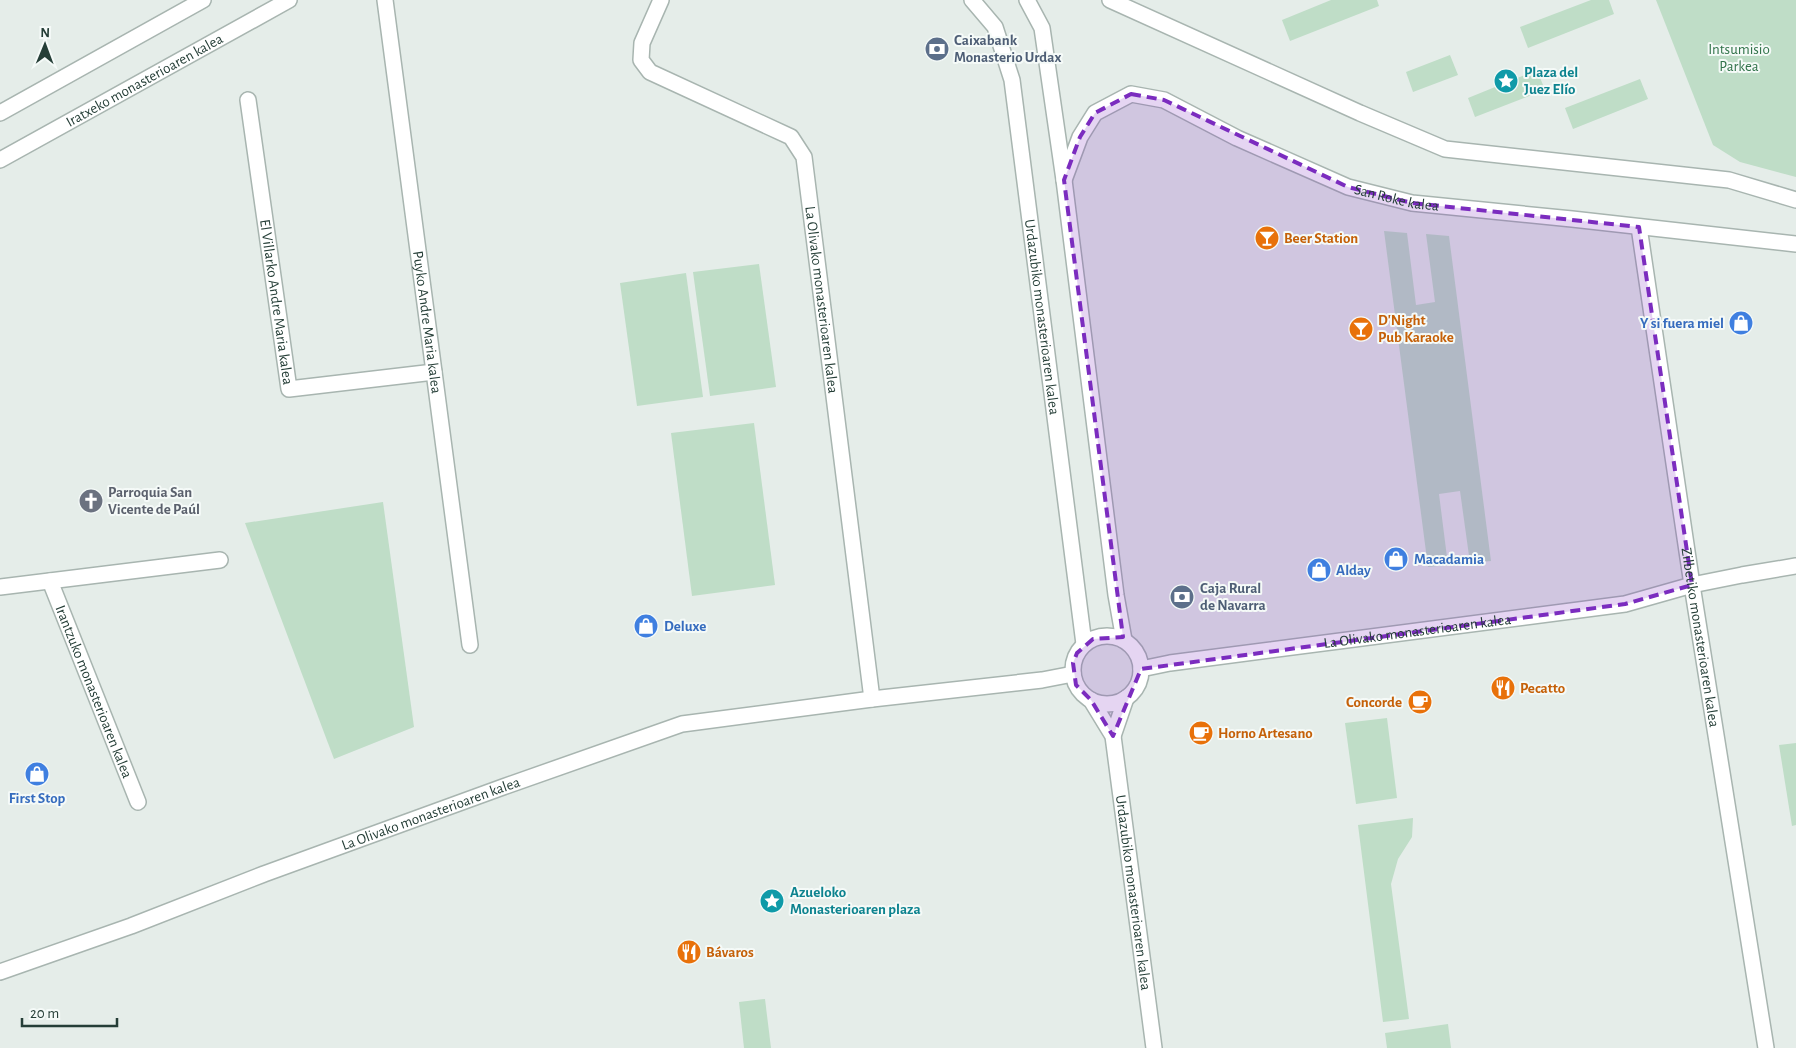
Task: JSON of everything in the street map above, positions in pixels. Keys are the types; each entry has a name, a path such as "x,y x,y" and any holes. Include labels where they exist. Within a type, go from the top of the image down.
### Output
{"street":[{"path":"0,113 203,0"},
{"name":"Iratxeko monasterioaren kalea","path":"0,160 289,0"},
{"name":"Puyko Andre Maria kalea","path":"385,0 470,645"},
{"name":"La Olivako monasterioaren kalea","path":"661,0 642,43 641,60 650,72 792,137 804,157 872,699"},
{"name":"Urdazubiko monasterioaren kalea","path":"972,0 995,27 1012,80 1084,644"},
{"path":"1027,0 1042,28 1064,180 1116,594 1124,640"},
{"path":"1110,0 1360,113 1445,149 1729,180 1796,200"},
{"name":"San Roke kalea","path":"1064,180 1080,137 1095,113 1131,94 1164,100 1237,138 1348,187 1412,203 1796,244"},
{"name":"El Villarko Andre Maria kalea","path":"248,100 289,389 434,372"},
{"name":"Zilbetiko monasterioaren kalea","path":"1639,227 1692,585 1766,1048"},
{"path":"0,587 220,560"},
{"name":"La Olivako monasterioaren kalea","path":"1141,669 1180,662 1625,604 1692,585 1796,566"},
{"name":"Irantzuko monasterioaren kalea","path":"50,581 138,802"},
{"path":"1103,636 1114,636 1124,640 1133,647 1139,658 1141,669 1135,690 1126,698 1109,704 1091,700 1082,694 1073,674 1073,663 1077,653 1084,644 1103,636"},
{"name":"La Olivako monasterioaren kalea","path":"0,972 131,926 264,874 503,786 682,724 872,699 1042,680 1073,674"},
{"name":"Urdazubiko monasterioaren kalea","path":"1113,736 1126,698"},
{"name":"Urdazubiko monasterioaren kalea","path":"1091,700 1113,736 1154,1048"}],"highlighted area":[{"path":"1131,94 1164,100 1348,187 1412,203 1639,227 1692,585 1625,604 1141,669 1113,736 1091,700 1076,685 1073,663 1077,653 1093,639 1123,637 1064,180 1080,137 1095,113"}],"green space":[{"path":"1331,0 1377,0 1379,6 1290,41 1282,20"},
{"path":"1591,0 1609,0 1614,14 1528,48 1520,27"},
{"name":"Intsumisio Parkea","path":"1656,0 1796,0 1796,177 1740,162 1713,145"},
{"path":"1450,55 1458,75 1413,92 1406,72"},
{"path":"1537,70 1545,90 1475,117 1468,98"},
{"path":"1640,79 1648,99 1573,129 1565,108"},
{"path":"1384,231 1407,233 1416,305 1435,302 1426,234 1449,236 1491,561 1470,563 1460,491 1439,494 1448,565 1428,567"},
{"path":"759,264 776,387 710,396 693,272"},
{"path":"686,273 703,397 637,406 620,283"},
{"path":"754,423 775,585 692,596 671,433"},
{"path":"383,502 414,727 334,759 245,523"},
{"path":"1387,718 1397,798 1356,804 1345,723"},
{"path":"1796,743 1796,825 1792,826 1779,745"},
{"path":"1413,818 1412,837 1398,859 1391,884 1409,1019 1383,1022 1358,825"},
{"path":"765,999 771,1048 744,1048 739,1002"},
{"path":"1448,1024 1451,1048 1387,1048 1385,1033"}],"place":[{"name":"Caixabank Monasterio Urdax","path":"937,49"},
{"name":"Plaza del Juez Elío","path":"1506,81"},
{"name":"Beer Station","path":"1267,238"},
{"name":"Y si fuera miel","path":"1741,323"},
{"name":"D'Night Pub Karaoke","path":"1361,329"},
{"name":"Parroquia San Vicente de Paúl","path":"91,501"},
{"name":"Macadamia","path":"1396,559"},
{"name":"Alday","path":"1319,570"},
{"name":"Caja Rural de Navarra","path":"1182,597"},
{"name":"Deluxe","path":"646,626"},
{"name":"Pecatto","path":"1503,688"},
{"name":"Concorde","path":"1420,702"},
{"name":"Horno Artesano","path":"1201,733"},
{"name":"First Stop","path":"37,774"},
{"name":"Azueloko Monasterioaren plaza","path":"772,901"},
{"name":"Bávaros","path":"689,952"}]}
